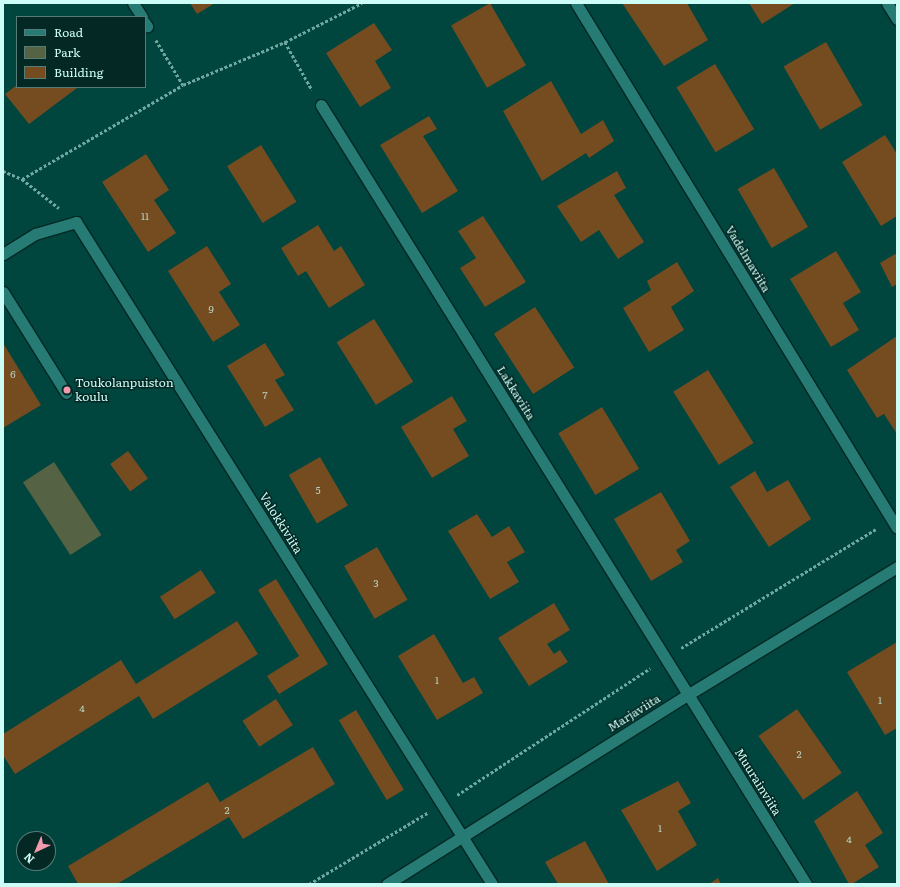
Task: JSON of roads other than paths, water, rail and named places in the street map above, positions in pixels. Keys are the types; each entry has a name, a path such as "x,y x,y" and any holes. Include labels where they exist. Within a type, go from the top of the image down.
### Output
{"street":[{"path":"133,3 141,16"},
{"name":"Vadelmaviita","path":"576,3 894,524"},
{"path":"887,3 897,19"},
{"name":"Lakkaviita","path":"321,105 689,694"},
{"name":"Valokkiviita","path":"3,254 35,234 76,222 492,884"},
{"path":"3,292 66,393"},
{"name":"Marjaviita","path":"386,884 689,694 897,567"},
{"name":"Muurainviita","path":"689,694 806,884"}],"place":[{"name":"Toukolanpuiston koulu","path":"67,390"}]}
